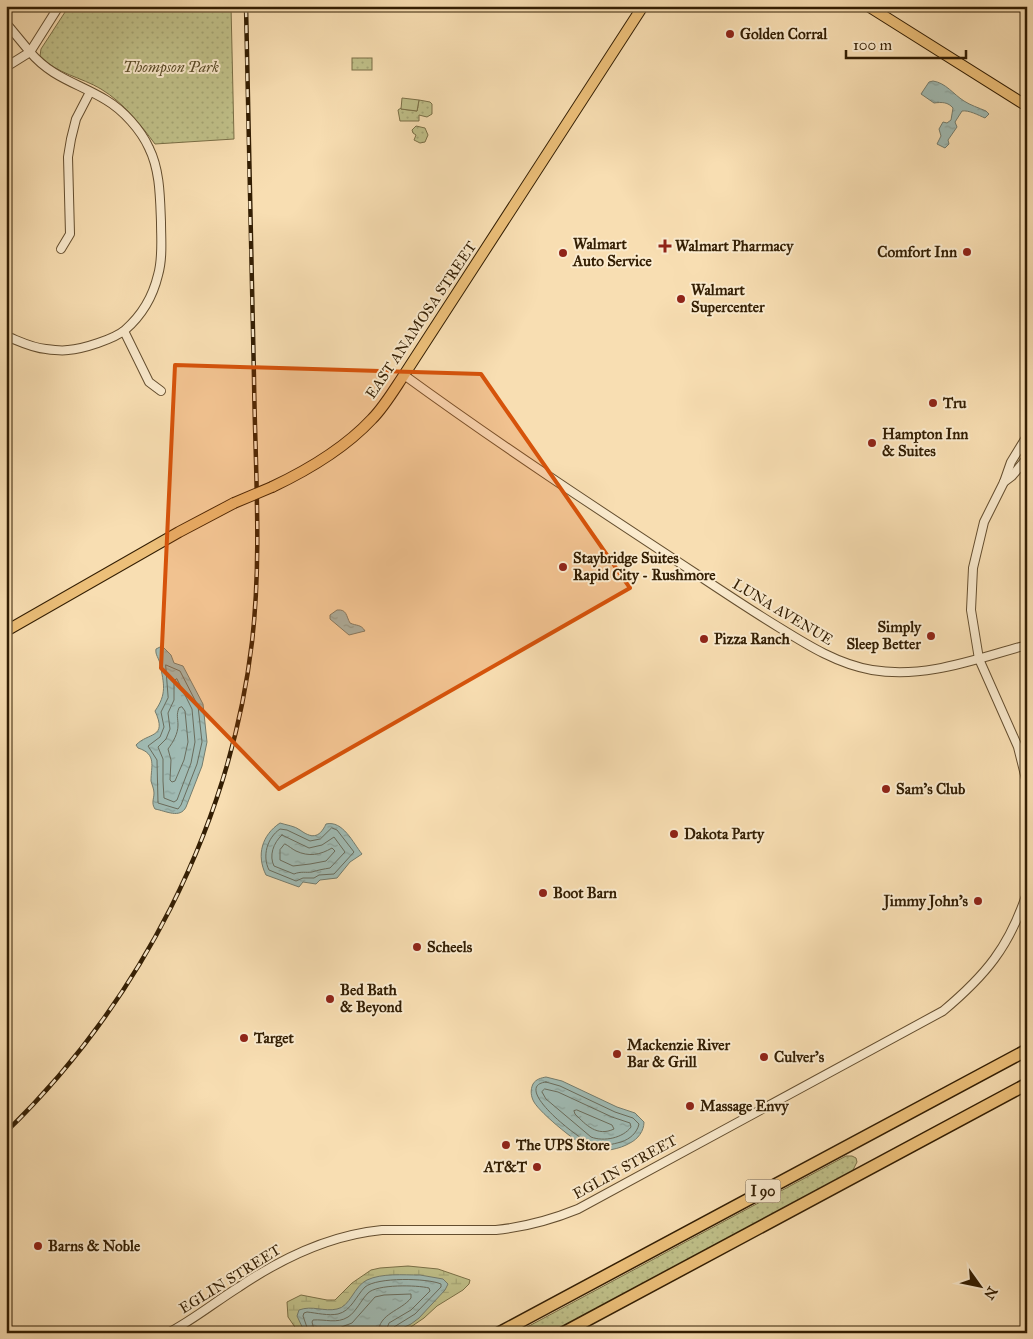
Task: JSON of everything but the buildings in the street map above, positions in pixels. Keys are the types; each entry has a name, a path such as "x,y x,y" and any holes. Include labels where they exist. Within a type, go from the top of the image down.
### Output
{"highway":[{"name":"I 90","path":"499,1333 1027,1050"},
{"name":"I 90","path":"563,1333 1027,1084"}],"main road":[{"name":"EAST ANAMOSA STREET","path":"6,631 179,532 234,503 302,473 336,451 372,419 404,376 643,6"},
{"path":"868,6 1027,106"}],"street":[{"path":"6,67 30,52 59,6"},
{"path":"6,23 40,63 52,72 107,100 126,117 149,147 156,165 160,199 161,249 159,274 152,294 142,312 124,331 106,340 68,350 44,349 6,336"},
{"path":"61,249 70,234 68,157 71,139 76,119 90,92"},
{"path":"124,331 149,382 161,391"},
{"name":"LUNA AVENUE","path":"404,376 544,474 760,616 833,658 859,667 895,672 920,672 946,668 1027,645"},
{"path":"1027,436 1011,462 1004,482 984,522 973,568 971,610 979,659 1018,747 1027,782"},
{"path":"1004,482 1027,458"},
{"name":"EGLIN STREET","path":"168,1333 252,1279 309,1248 327,1242 365,1232 382,1230 504,1229 528,1226 578,1209 942,1011 976,983 996,957 1014,926 1027,893"}],"highlighted area":[{"path":"175,365 481,374 630,588 279,789 161,668"}],"green space":[{"name":"Thompson Park","path":"69,6 231,6 234,139 155,144 131,114 117,101 101,89 61,71 47,62 40,56 41,49"},
{"path":"352,58 372,58 372,70 352,70"},
{"path":"402,98 419,100 417,111 401,109"},
{"path":"419,100 432,104 432,114 427,117 419,115 419,121 400,121 398,110 401,108 417,111"},
{"path":"416,126 425,128 428,135 425,142 420,143 414,140 416,135 412,130"},
{"path":"846,1156 856,1158 857,1162 852,1172 552,1333 516,1333"},
{"path":"408,1266 438,1269 470,1280 469,1284 402,1333 299,1333 288,1317 287,1302 301,1295 335,1300 352,1283 371,1270"}],"water":[{"path":"933,81 942,84 964,101 989,114 985,118 971,112 962,111 955,122 957,127 945,148 937,144 941,136 939,129 943,122 947,123 951,120 953,108 945,103 934,103 921,94 929,82"},
{"path":"337,610 343,611 350,623 360,626 365,631 349,635 330,619 330,615"},
{"path":"162,646 171,655 174,663 183,666 203,704 207,742 202,766 186,807 180,813 155,809 153,803 154,791 151,781 152,761 148,754 136,745 158,731 159,726 155,711 163,694 163,683 156,649"},
{"path":"280,823 296,828 311,836 318,835 326,824 338,825 347,833 362,854 350,862 337,878 320,880 316,884 303,882 299,887 266,875 261,860 262,846 269,833"},
{"path":"546,1077 562,1081 617,1107 635,1113 644,1122 642,1132 633,1141 617,1148 597,1151 587,1148 552,1121 534,1102 531,1093 533,1084 540,1078"},
{"path":"420,1275 443,1279 448,1284 445,1290 419,1318 392,1333 305,1333 297,1316 299,1310 304,1309 337,1309 349,1301 363,1283 379,1276"}],"railway":[{"path":"6,1132 54,1081 97,1027 136,969 171,908 200,844 223,778 241,711 252,642 257,576 246,6"}],"place":[{"name":"Golden Corral","path":"730,34"},
{"name":"Walmart Pharmacy","path":"665,246"},
{"name":"Comfort Inn","path":"967,252"},
{"name":"Walmart Auto Service","path":"563,253"},
{"name":"Walmart Supercenter","path":"681,299"},
{"name":"Tru","path":"933,403"},
{"name":"Hampton Inn & Suites","path":"872,443"},
{"name":"Staybridge Suites Rapid City - Rushmore","path":"563,567"},
{"name":"Simply Sleep Better","path":"931,636"},
{"name":"Pizza Ranch","path":"704,639"},
{"name":"Sam's Club","path":"886,789"},
{"name":"Dakota Party","path":"674,834"},
{"name":"Boot Barn","path":"543,893"},
{"name":"Jimmy John's","path":"978,901"},
{"name":"Scheels","path":"417,947"},
{"name":"Bed Bath & Beyond","path":"330,999"},
{"name":"Target","path":"244,1038"},
{"name":"Mackenzie River Bar & Grill","path":"617,1054"},
{"name":"Culver's","path":"764,1057"},
{"name":"Massage Envy","path":"690,1106"},
{"name":"The UPS Store","path":"506,1145"},
{"name":"AT&T","path":"537,1167"},
{"name":"Barns & Noble","path":"38,1246"}]}
